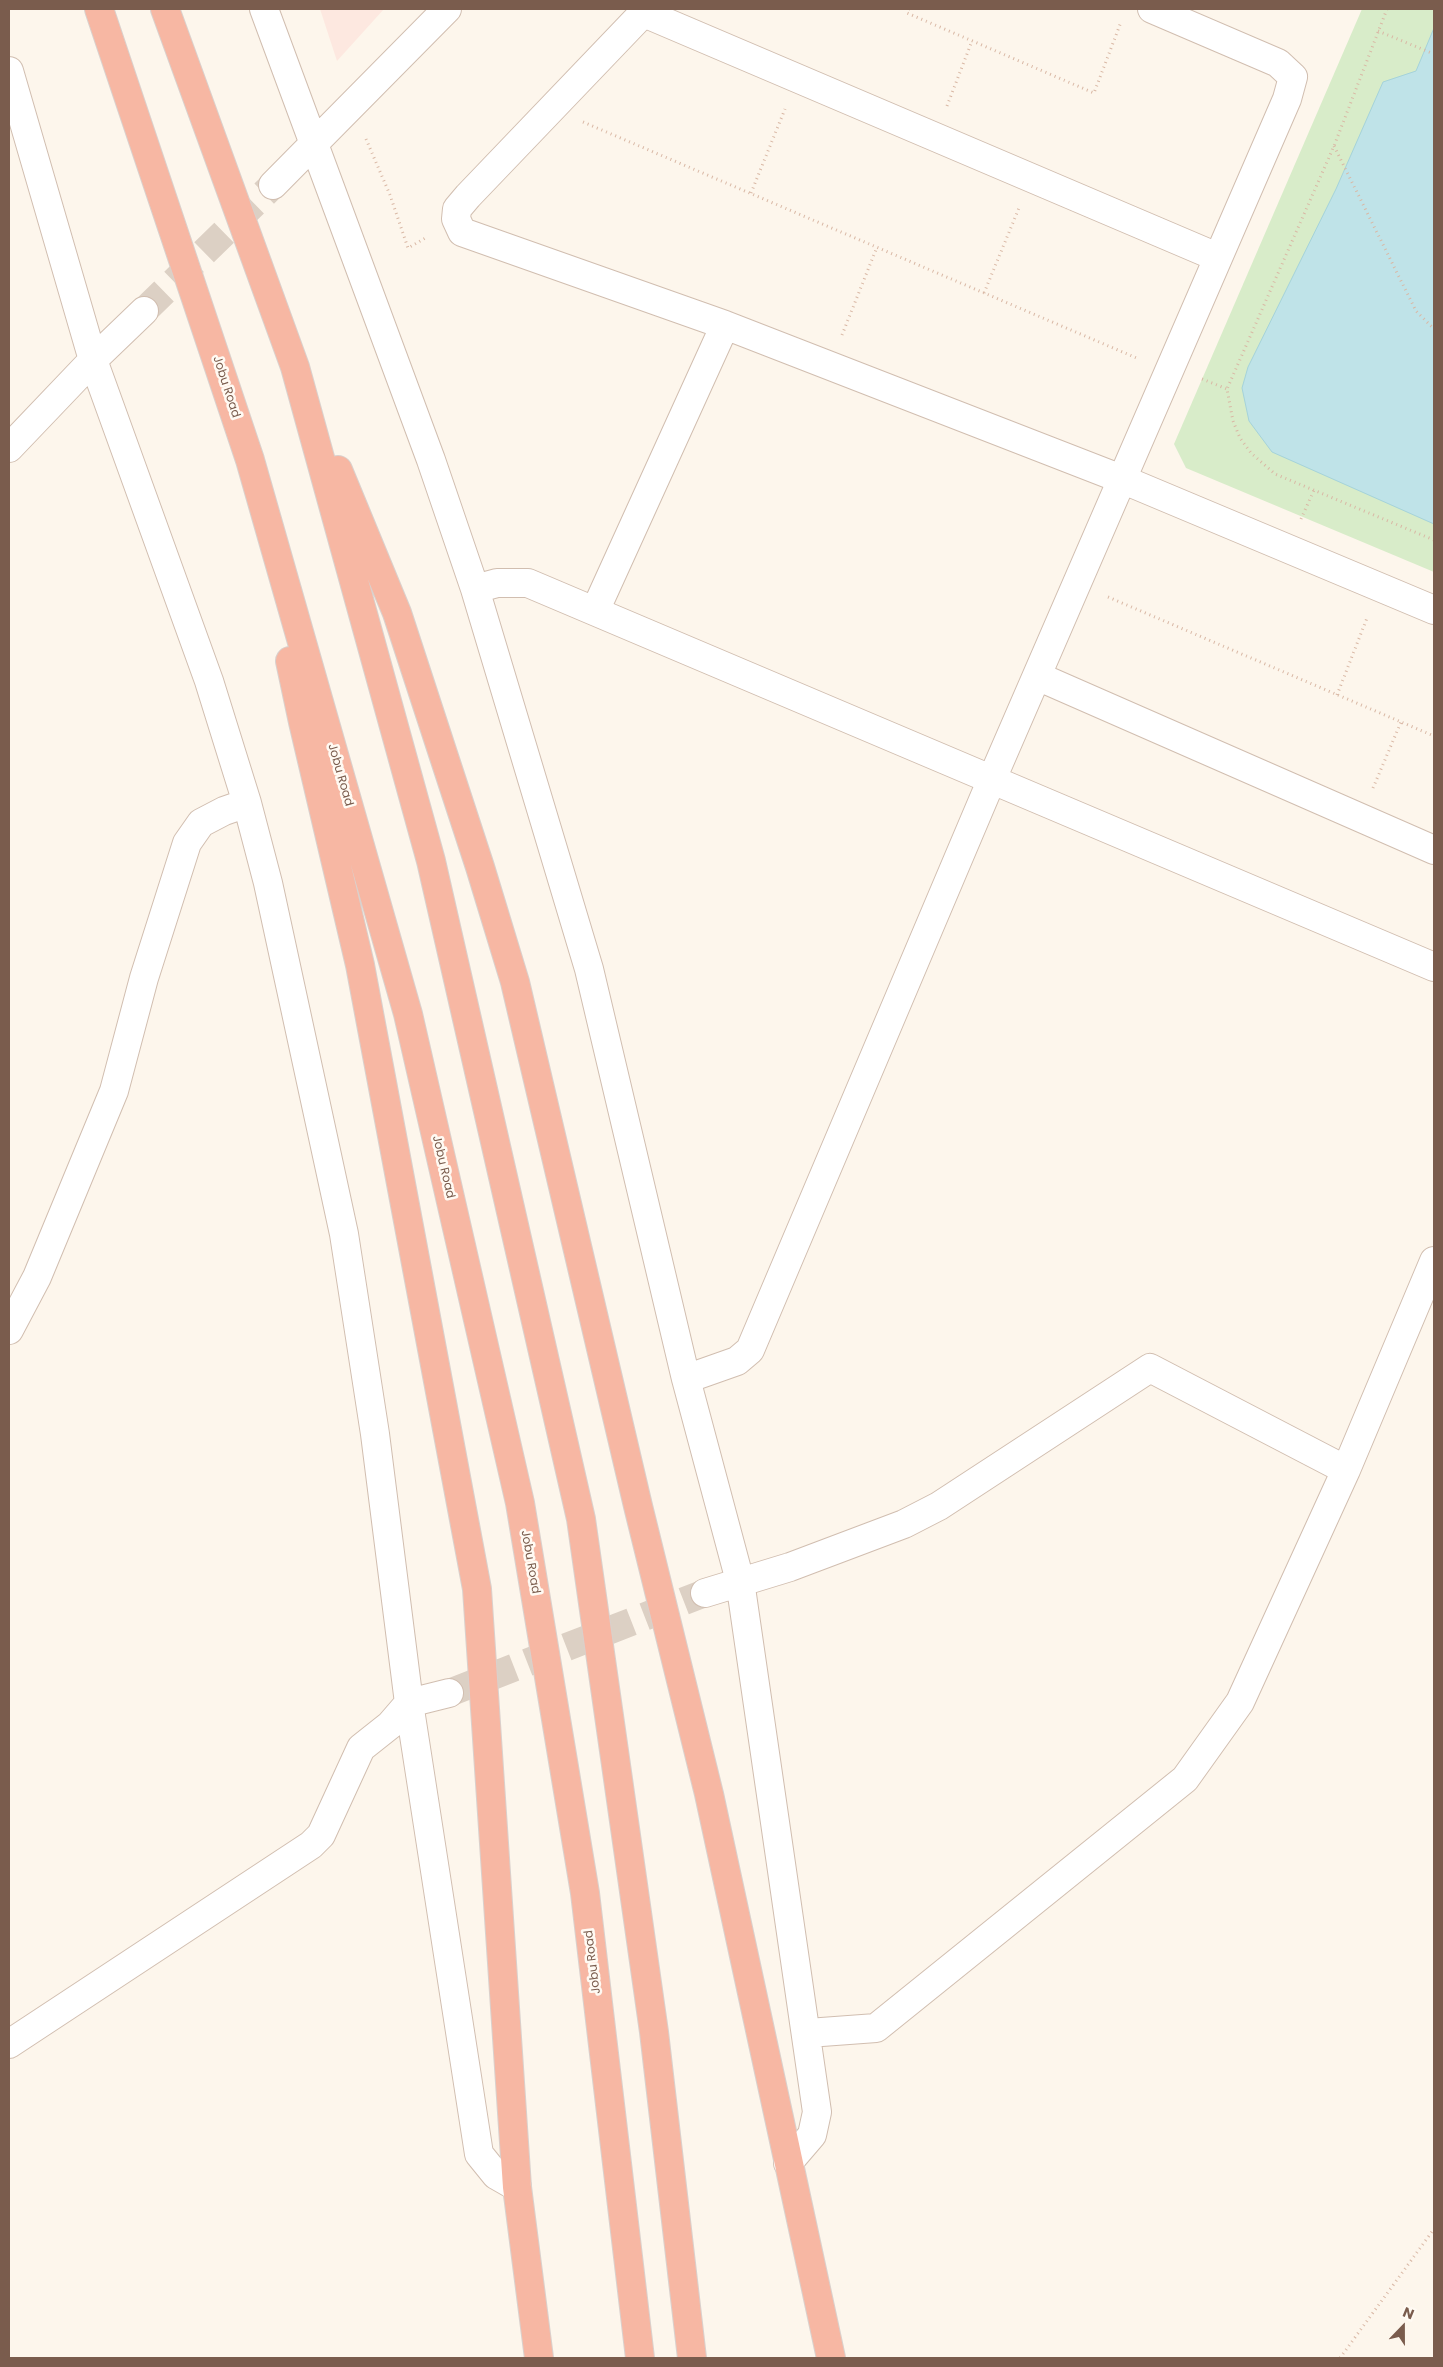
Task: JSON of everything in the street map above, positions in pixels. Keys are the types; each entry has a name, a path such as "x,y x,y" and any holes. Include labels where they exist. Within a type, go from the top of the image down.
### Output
{"highway":[{"name":"Jobu Road","path":"99,9 250,460 408,1014 520,1502 585,1893 640,2358"},
{"path":"165,9 296,367 397,614 480,867 515,982 638,1506 709,1794 828,2353"},
{"path":"296,367 431,861 581,1519 654,2032 692,2358"},
{"path":"250,460 303,722 360,966 477,1589 516,2187 539,2358"}],"street":[{"path":"264,9 431,460 475,588 589,969 686,1379 740,1581 808,2033 818,2112 812,2135 788,2162"},
{"path":"273,185 447,9"},
{"path":"686,1379 737,1361 750,1350 992,779 1124,480 1217,257 1287,99 1293,77 1278,63 1152,9"},
{"path":"1217,257 797,78 646,11 468,196 457,209 456,219 462,232 476,238 725,325 1124,480 1434,610"},
{"path":"9,72 15,113 93,360 205,672 247,803 281,940 344,1234 375,1434 409,1703 479,2154 496,2175 516,2187"},
{"path":"9,448 93,360 144,311"},
{"path":"595,611 725,325"},
{"path":"475,588 497,583 528,583 1434,967"},
{"path":"1037,676 1434,850"},
{"path":"9,1330 37,1278 114,1091 147,969 187,843 202,823 224,811 247,803"},
{"path":"808,2033 876,2028 1185,1779 1240,1702 1346,1470 1434,1262"},
{"path":"705,1593 790,1567 904,1524 931,1511 1150,1368 1346,1470"},
{"path":"9,2044 311,1845 321,1835 361,1748 390,1725 409,1703 449,1693"}],"path":[{"path":"909,9 907,13 1094,93 1122,17"},
{"path":"1387,9 1334,146 1226,389 1233,421 1240,438 1250,453 1274,474 1434,540"},
{"path":"1378,31 1434,54"},
{"path":"934,136 972,41"},
{"path":"750,194 797,78"},
{"path":"550,109 1169,372"},
{"path":"365,139 390,195 408,248 456,219"},
{"path":"1334,146 1416,311 1434,329"},
{"path":"984,293 1031,178"},
{"path":"830,366 877,247"},
{"path":"1197,377 1226,389"},
{"path":"1298,526 1314,490"},
{"path":"1078,584 1434,736"},
{"path":"1337,695 1379,587"},
{"path":"1361,818 1401,722"},
{"path":"1340,2358 1434,2229"}],"shaded area":[{"path":"320,9 384,9 337,61"}],"green space":[{"path":"1362,9 1434,9 1434,572 1186,468 1174,444"}],"water":[{"path":"1434,28 1434,524 1272,452 1249,421 1242,388 1248,367 1336,189 1383,82 1416,71"}],"tunnel":[{"path":"144,311 273,185"},
{"path":"449,1693 705,1593"}]}
